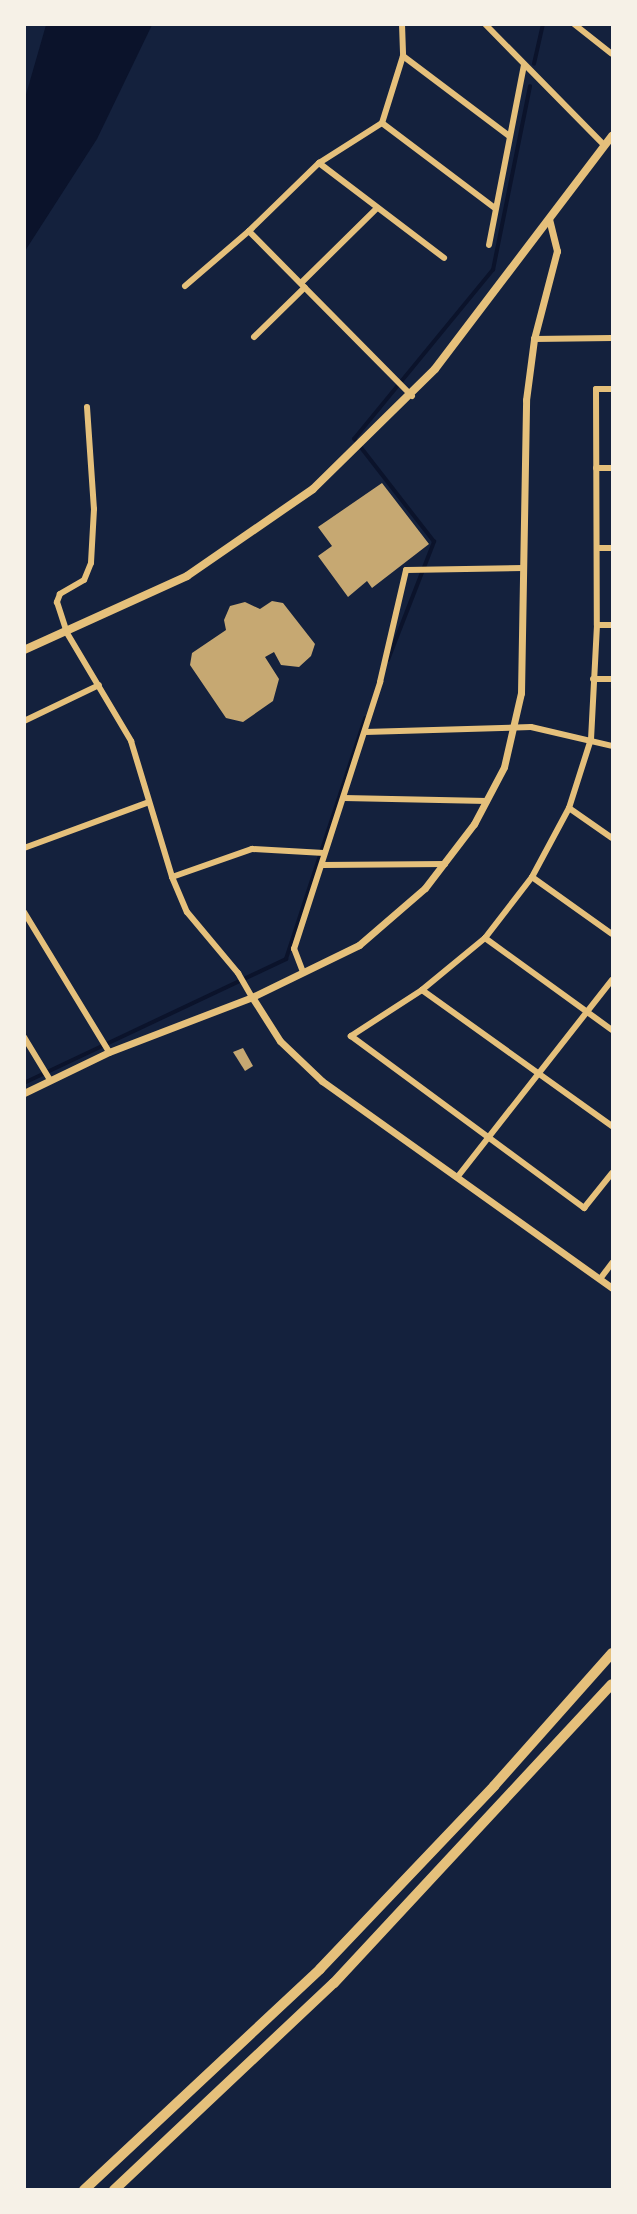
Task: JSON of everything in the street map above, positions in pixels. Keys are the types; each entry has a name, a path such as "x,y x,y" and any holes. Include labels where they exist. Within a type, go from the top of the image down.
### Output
{"highway":[{"path":"84,2189 355,1933 612,1653"},
{"path":"114,2189 334,1983 612,1684"}],"main road":[{"path":"24,650 171,585 275,519 412,396 612,136"}],"street":[{"path":"185,286 249,231 319,163 382,123 403,56 402,24"},
{"path":"485,24 605,146"},
{"path":"573,24 612,54"},
{"path":"403,56 509,136"},
{"path":"489,245 524,65"},
{"path":"382,123 495,208"},
{"path":"319,163 444,258"},
{"path":"254,337 377,208"},
{"path":"24,1093 109,1052 252,997 374,935 445,864 487,800 504,767 515,727 523,662 526,400 534,339 557,251 549,220"},
{"path":"249,231 412,396"},
{"path":"534,339 612,338"},
{"path":"612,389 596,389 597,625 591,738 569,808 532,877 485,938 422,990 351,1036 491,1136 584,1208 612,1173"},
{"path":"87,407 93,538 84,580 57,597 67,633 131,741 172,877 196,926 238,973 280,1041 322,1081 458,1175 612,1288"},
{"path":"596,468 612,468"},
{"path":"597,548 612,548"},
{"path":"303,972 295,949 365,732 407,570 523,568"},
{"path":"597,625 612,625"},
{"path":"593,679 612,679"},
{"path":"24,720 99,685"},
{"path":"365,732 500,732 515,727 591,738 612,746"},
{"path":"344,799 487,800"},
{"path":"24,848 149,802"},
{"path":"569,808 612,838"},
{"path":"172,877 243,850 270,847 324,853"},
{"path":"321,865 445,864"},
{"path":"532,877 612,934"},
{"path":"25,916 109,1052"},
{"path":"485,938 612,1030"},
{"path":"458,1175 612,980"},
{"path":"422,990 612,1126"},
{"path":"24,1037 50,1080"},
{"path":"600,1279 612,1263"}],"water":[{"path":"46,25 152,25 97,139 25,251 25,98"}],"building":[{"path":"382,483 429,544 372,588 367,581 348,597 318,556 332,546 318,527"},
{"path":"272,601 283,603 315,644 311,656 299,667 281,665 274,652 265,657 279,679 273,701 243,722 226,718 190,665 192,653 226,630 224,620 230,606 245,602 260,609"},
{"path":"243,1048 253,1066 245,1071 233,1052"}],"waterway":[{"path":"534,64 543,24"},
{"path":"388,660 434,542 354,439 493,270 530,87"},
{"path":"24,1083 286,959 365,719"}]}
